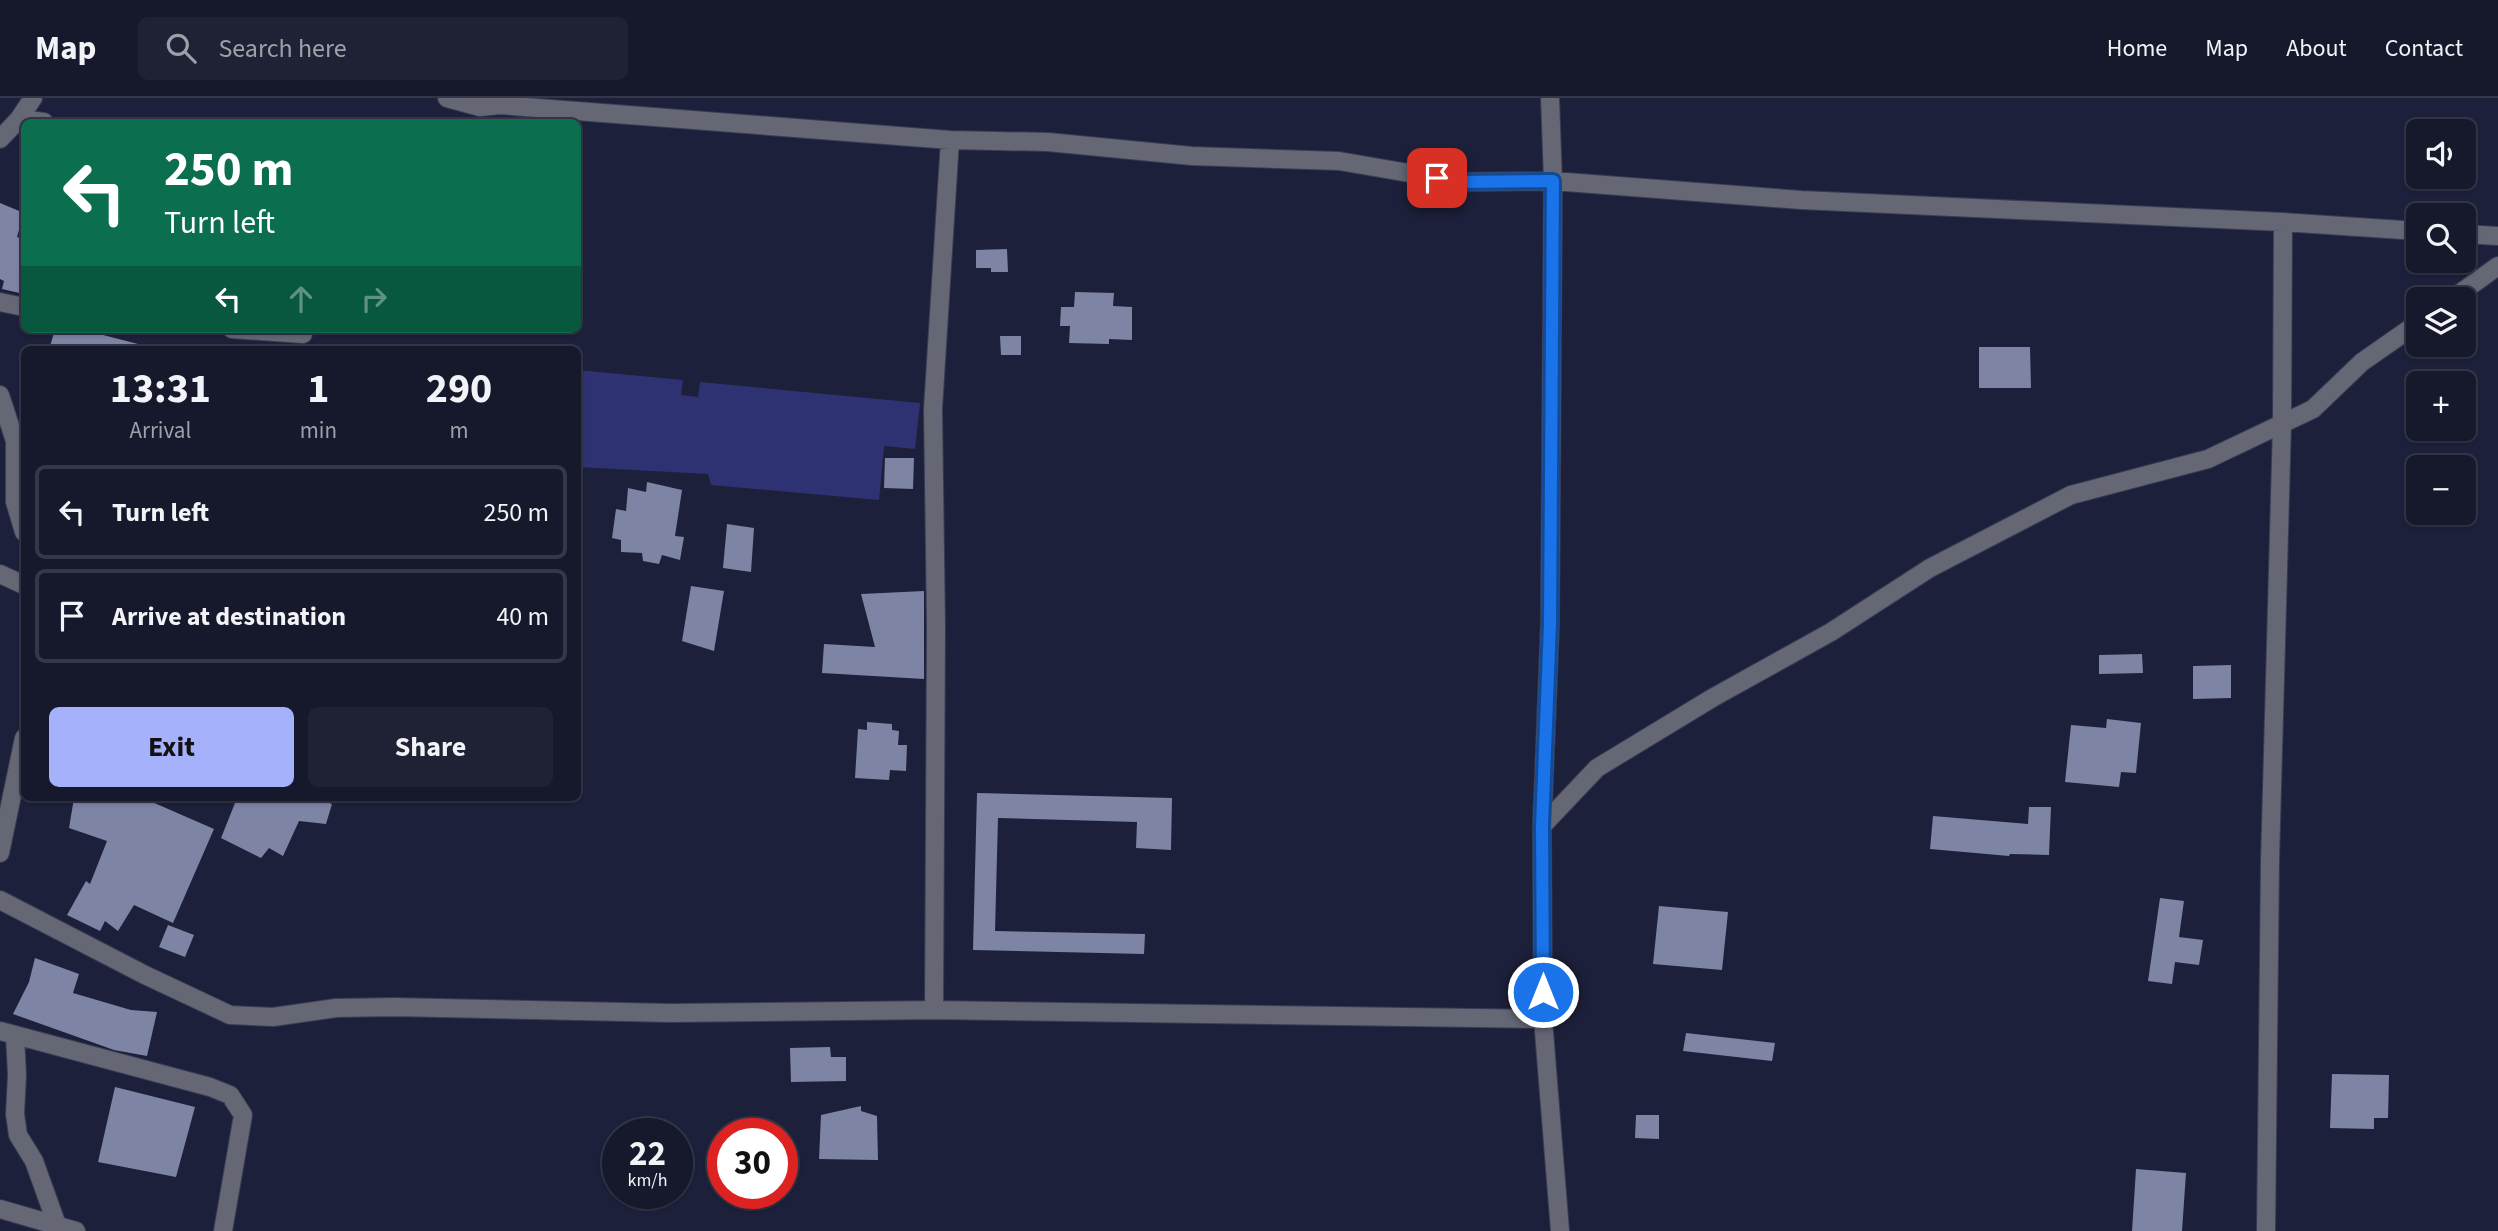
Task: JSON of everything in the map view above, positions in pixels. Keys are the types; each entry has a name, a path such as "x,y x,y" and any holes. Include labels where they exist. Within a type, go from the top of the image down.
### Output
{"street":[{"path":"24,119 33,98"},
{"path":"447,98 480,107 501,101 950,140 1048,142 1192,156 1339,161 1461,182 1553,181 1801,200 2406,230"},
{"path":"1550,98 1553,181 1550,624 1542,826 1544,1019 1560,1231"},
{"path":"0,139 21,126"},
{"path":"934,1010 936,626 933,409 950,140"},
{"path":"2266,1231 2270,861 2282,424 2283,222"},
{"path":"2476,235 2498,236"},
{"path":"2469,287 2498,267"},
{"path":"0,302 21,306"},
{"path":"1542,826 1597,768 1714,697 1830,632 1930,568 2071,495 2208,459 2313,409 2361,362 2406,331"},
{"path":"289,333 303,334"},
{"path":"0,395 15,441 15,502 21,522"},
{"path":"0,574 21,584"},
{"path":"0,853 21,752"},
{"path":"0,900 145,975 230,1015 273,1017 336,1008 383,1007 671,1013 934,1010 1544,1019"},
{"path":"57,1225 34,1161 18,1135 15,1114 17,1075 7,1034 210,1087 230,1095 243,1115 223,1231"},
{"path":"0,1209 76,1231"}],"shaded area":[{"path":"581,370 683,380 681,395 698,397 700,382 920,403 915,449 884,446 879,500 711,485 708,474 581,467"}],"building":[{"path":"0,203 21,212 17,237 21,238 21,293 2,289 4,281 0,279"},
{"path":"1007,249 1008,272 991,272 991,268 976,268 976,250"},
{"path":"1075,292 1114,293 1113,306 1132,307 1132,340 1109,339 1109,344 1069,343 1070,326 1060,326 1061,307 1074,307"},
{"path":"54,333 95,333 138,344 138,346 50,346"},
{"path":"1000,336 1021,336 1021,355 1001,355"},
{"path":"1979,347 2030,347 2031,388 1979,388"},
{"path":"885,458 914,458 913,489 884,488"},
{"path":"647,482 682,490 675,536 684,537 680,560 662,555 659,564 643,561 642,553 621,552 621,540 612,538 616,509 626,511 628,488 646,492"},
{"path":"727,524 754,528 751,572 723,568"},
{"path":"691,586 724,591 714,651 682,641"},
{"path":"924,591 924,679 822,673 824,644 875,647 861,594"},
{"path":"2142,654 2143,673 2099,674 2099,655"},
{"path":"2231,665 2231,698 2193,699 2193,666"},
{"path":"2107,719 2141,723 2136,773 2121,772 2119,787 2065,782 2071,725 2106,728"},
{"path":"867,722 892,724 892,730 899,731 898,745 907,745 906,771 890,770 889,780 855,778 858,729 867,730"},
{"path":"977,793 1172,798 1171,850 1136,848 1137,822 998,818 995,931 1145,934 1144,954 973,950"},
{"path":"74,801 150,801 214,829 173,923 134,905 118,931 105,921 100,931 67,915 86,881 90,884 107,841 69,828"},
{"path":"236,801 324,801 332,804 326,824 299,821 283,856 269,848 261,858 221,838"},
{"path":"2029,807 2051,807 2049,855 2009,856 1930,849 1933,816 2028,824"},
{"path":"2160,898 2184,901 2179,937 2203,940 2199,965 2175,962 2172,984 2148,981"},
{"path":"1659,906 1728,912 1722,970 1653,964"},
{"path":"168,925 194,935 185,957 159,947"},
{"path":"35,958 79,974 73,993 131,1010 157,1012 147,1056 114,1050 13,1014 29,982"},
{"path":"1686,1033 1775,1043 1772,1061 1683,1051"},
{"path":"830,1047 831,1057 846,1057 846,1081 791,1082 790,1048"},
{"path":"2332,1074 2389,1075 2388,1118 2374,1118 2374,1129 2330,1128"},
{"path":"115,1087 195,1107 176,1177 98,1162"},
{"path":"861,1106 861,1111 877,1116 878,1160 819,1159 821,1115"},
{"path":"1636,1115 1659,1115 1659,1139 1635,1138"},
{"path":"2136,1169 2186,1173 2182,1231 2132,1231"}],"route":[{"path":"1437,178 1461,182 1553,181 1550,624 1542,826 1543,992"}]}
